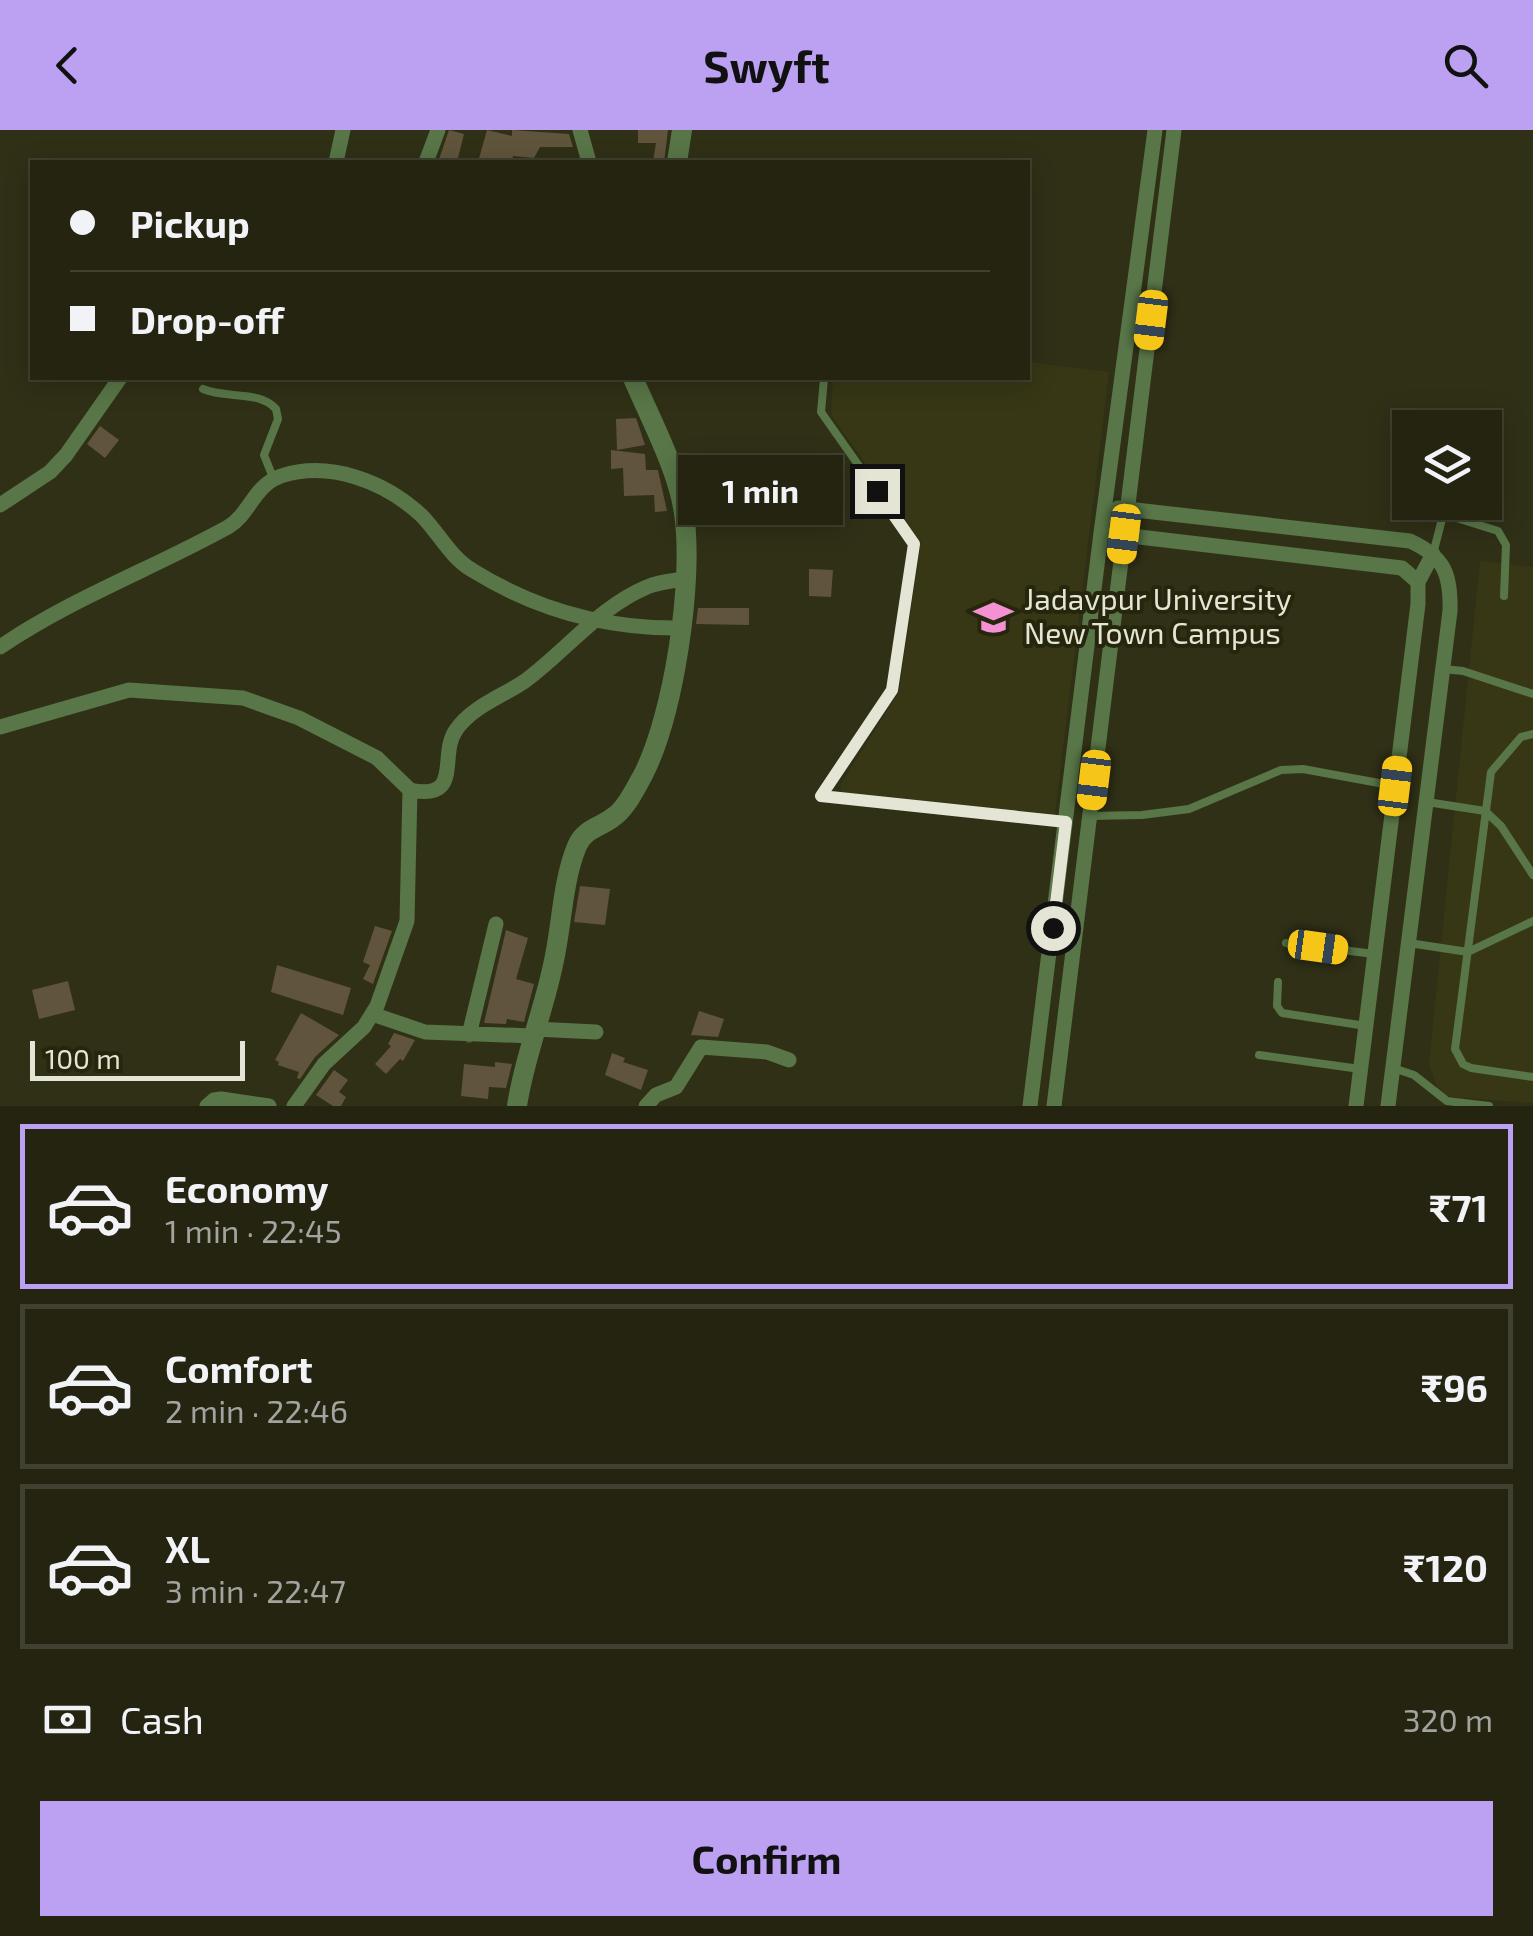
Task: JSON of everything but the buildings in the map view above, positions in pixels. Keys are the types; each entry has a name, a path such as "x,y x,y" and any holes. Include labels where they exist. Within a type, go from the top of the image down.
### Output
{"street":[{"path":"336,160 343,130"},
{"path":"427,160 438,130"},
{"path":"580,130 588,160"},
{"path":"677,160 682,130"},
{"path":"1030,1106 1156,130"},
{"path":"1054,1106 1174,130"},
{"path":"0,505 50,472 119,380"},
{"path":"517,1106 552,968 575,850 588,830 614,818 644,773 660,736 681,628 686,548 680,494 634,380"},
{"path":"0,647 69,604 230,526 258,490 295,474 340,473 380,486 422,516 472,570 518,596 556,610 630,628 681,628"},
{"path":"1106,506 1410,542 1433,554 1445,570 1451,586 1388,1106"},
{"path":"1101,533 1402,568 1418,582"},
{"path":"1356,1106 1418,582 1433,554"},
{"path":"0,728 129,690 243,698 299,718 377,758 410,790 427,792 445,782 450,741 456,728 523,682 618,602 648,586 684,579"},
{"path":"294,1106 324,1064 364,1027 372,1014 407,921 410,790"},
{"path":"469,1035 496,924"},
{"path":"372,1014 425,1032 596,1032"},
{"path":"646,1106 656,1095 676,1086 701,1047 767,1052 789,1060"},
{"path":"207,1106 221,1099 269,1106"}],"lane":[{"path":"824,380 821,412 914,544 892,690 821,796 1066,822"},
{"path":"203,389 220,395 262,399 276,409 278,419 264,455 274,480"},
{"path":"1433,554 1442,520 1447,515 1498,530 1506,544 1504,596"},
{"path":"1442,668 1533,694"},
{"path":"1533,734 1521,737 1494,766 1455,1048 1458,1057 1471,1068 1533,1077"},
{"path":"1089,816 1189,809 1281,770 1304,770 1395,786"},
{"path":"1427,802 1485,811 1502,826 1533,874"},
{"path":"1408,943 1468,952 1533,921"},
{"path":"1286,942 1374,954"},
{"path":"1278,982 1277,1006 1282,1014 1366,1026"},
{"path":"1259,1055 1360,1069"},
{"path":"1393,1068 1414,1075 1448,1101 1488,1106"}],"shaded area":[{"name":"Jadavpur University New Town Campus","path":"1030,362 1109,372 1054,821 840,796 841,784 899,692 921,542 831,415 833,380 1030,380"},
{"path":"1480,561 1533,567 1533,1103 1440,1096 1429,1064"}],"place":[{"name":"Jadavpur University New Town Campus","path":"994,617"}],"route":[{"path":"877,491 914,544 892,690 821,796 1066,822 1053,928"}]}
